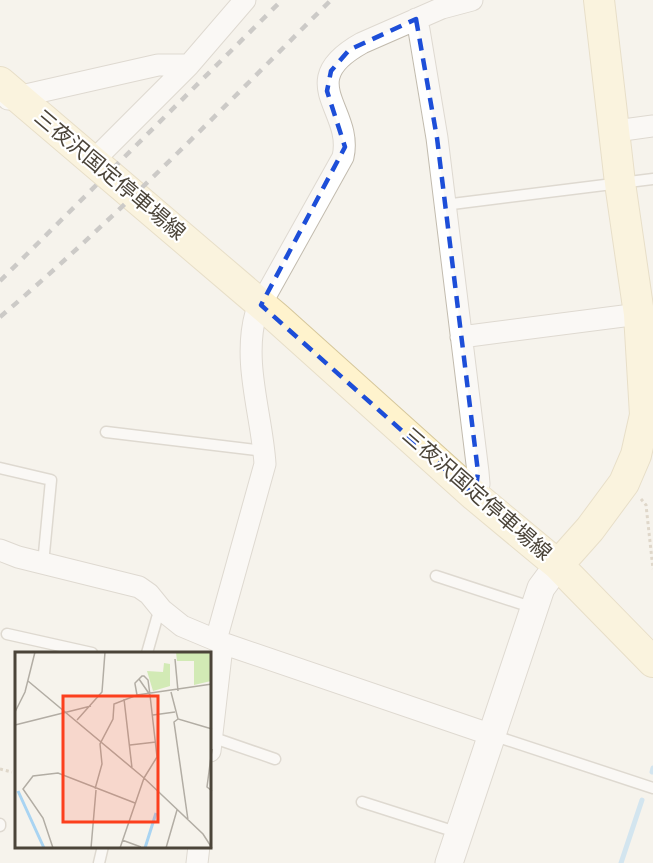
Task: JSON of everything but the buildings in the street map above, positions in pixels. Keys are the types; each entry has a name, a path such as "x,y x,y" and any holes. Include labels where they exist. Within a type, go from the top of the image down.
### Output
{"main road":[{"name":"三夜沢国定停車場線","path":"6,93 94,160 475,496 558,565 612,502 624,483 636,455 645,415 639,314 599,0"},
{"path":"558,565 653,662"}],"street":[{"path":"94,160 189,65 246,0"},
{"path":"212,737 222,655 221,642 265,464 254,389 252,328 261,305 343,157 344,134 327,91 331,71 349,50 442,8 472,0"},
{"path":"416,19 437,138 478,472 479,484 475,496"},
{"path":"6,93 158,65 189,65"},
{"path":"616,131 653,126"},
{"path":"461,337 639,314"},
{"path":"0,550 43,564 139,587 182,626 221,642 492,735"},
{"path":"448,863 542,588 558,565"},
{"path":"197,863 199,848"}],"lane":[{"path":"444,205 653,179"},
{"path":"106,432 264,451"},
{"path":"0,468 51,480 43,564"},
{"path":"436,576 535,608"},
{"path":"147,652 157,618 162,610"},
{"path":"7,634 88,652"},
{"path":"492,735 653,788"},
{"path":"212,744 220,740 275,759"},
{"path":"362,802 459,832"},
{"path":"99,863 103,848"}],"path":[{"path":"640,498 646,510 653,569"},
{"path":"646,510 653,509"},
{"path":"0,768 12,772"}],"highlighted area":[{"path":"416,19 437,138 478,472 475,496 261,305 345,147 327,91 331,71 349,50"}],"waterway":[{"path":"652,772 653,768"},
{"path":"621,863 642,800"}],"railway":[{"path":"0,281 282,0"},
{"path":"0,317 127,202 331,0"}]}
